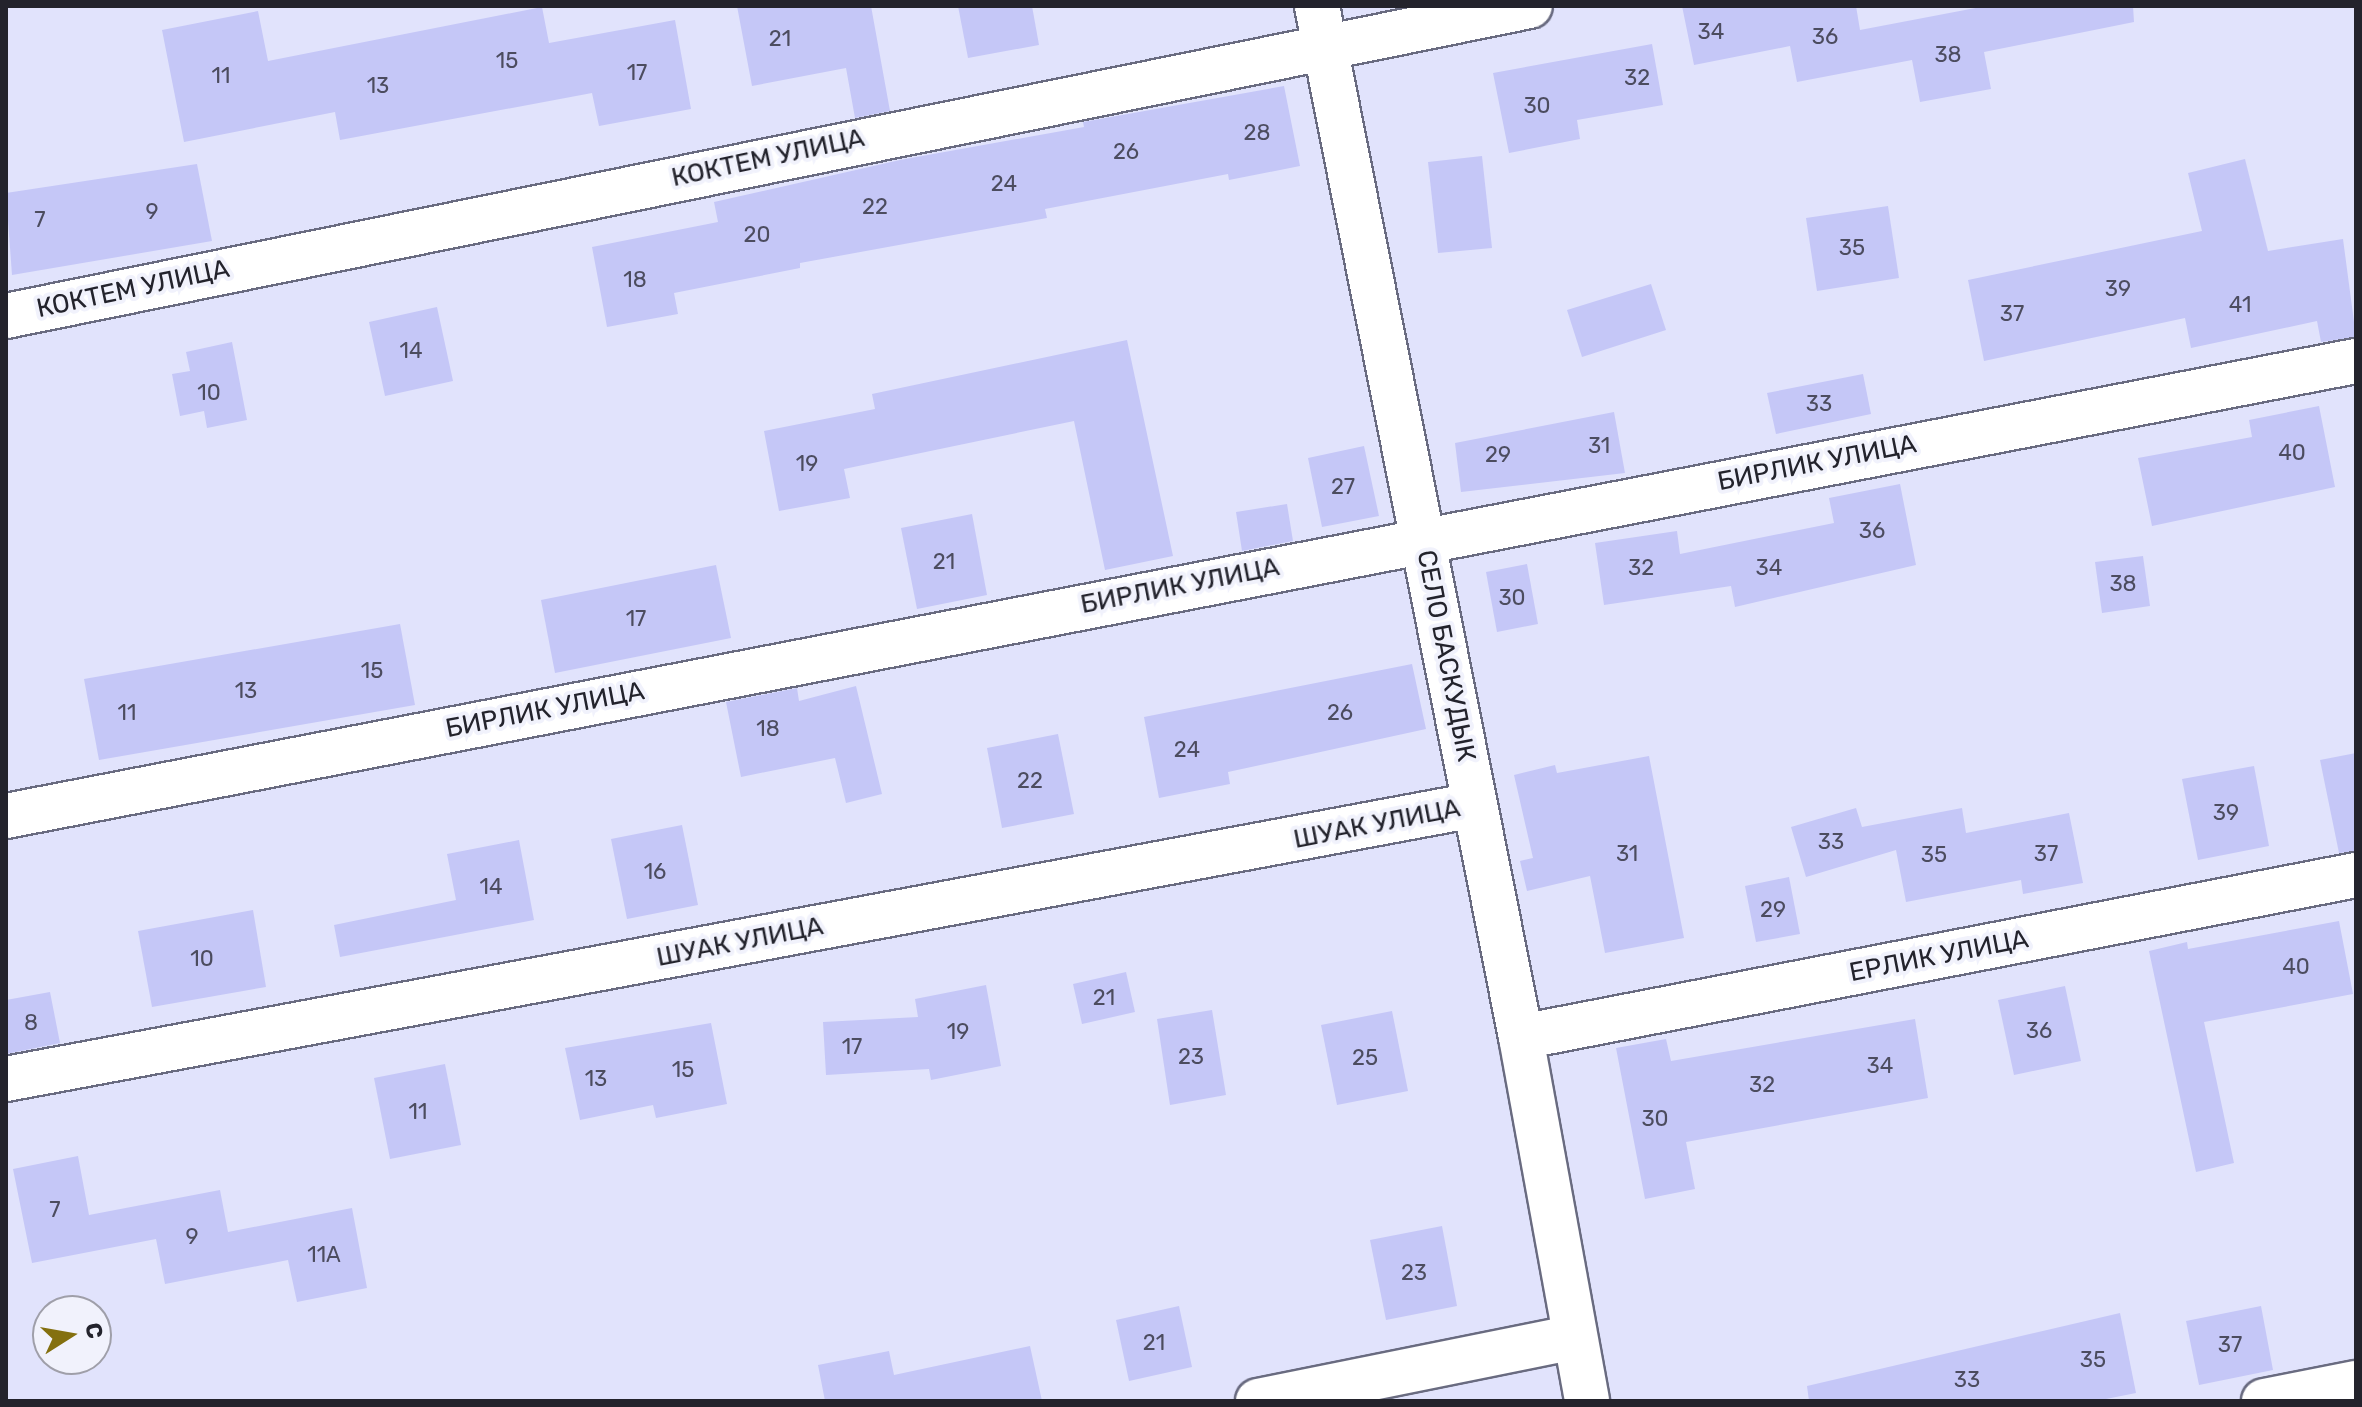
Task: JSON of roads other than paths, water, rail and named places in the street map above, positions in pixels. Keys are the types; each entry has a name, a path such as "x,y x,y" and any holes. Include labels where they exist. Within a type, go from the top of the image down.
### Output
{"street":[{"name":"КОКТЕМ УЛИЦА","path":"6,316 1321,26 1530,6"},
{"name":"СЕЛО БАСКУДЫК","path":"1321,26 1521,1037 1587,1401"},
{"name":"БИРЛИК УЛИЦА","path":"6,816 1423,538 2356,361"},
{"name":"ШУАК УЛИЦА","path":"6,1079 1474,805"},
{"name":"ЕРЛИК УЛИЦА","path":"1521,1037 2356,875"},
{"path":"1258,1401 1575,1337"},
{"path":"2264,1401 2356,1383"}]}
